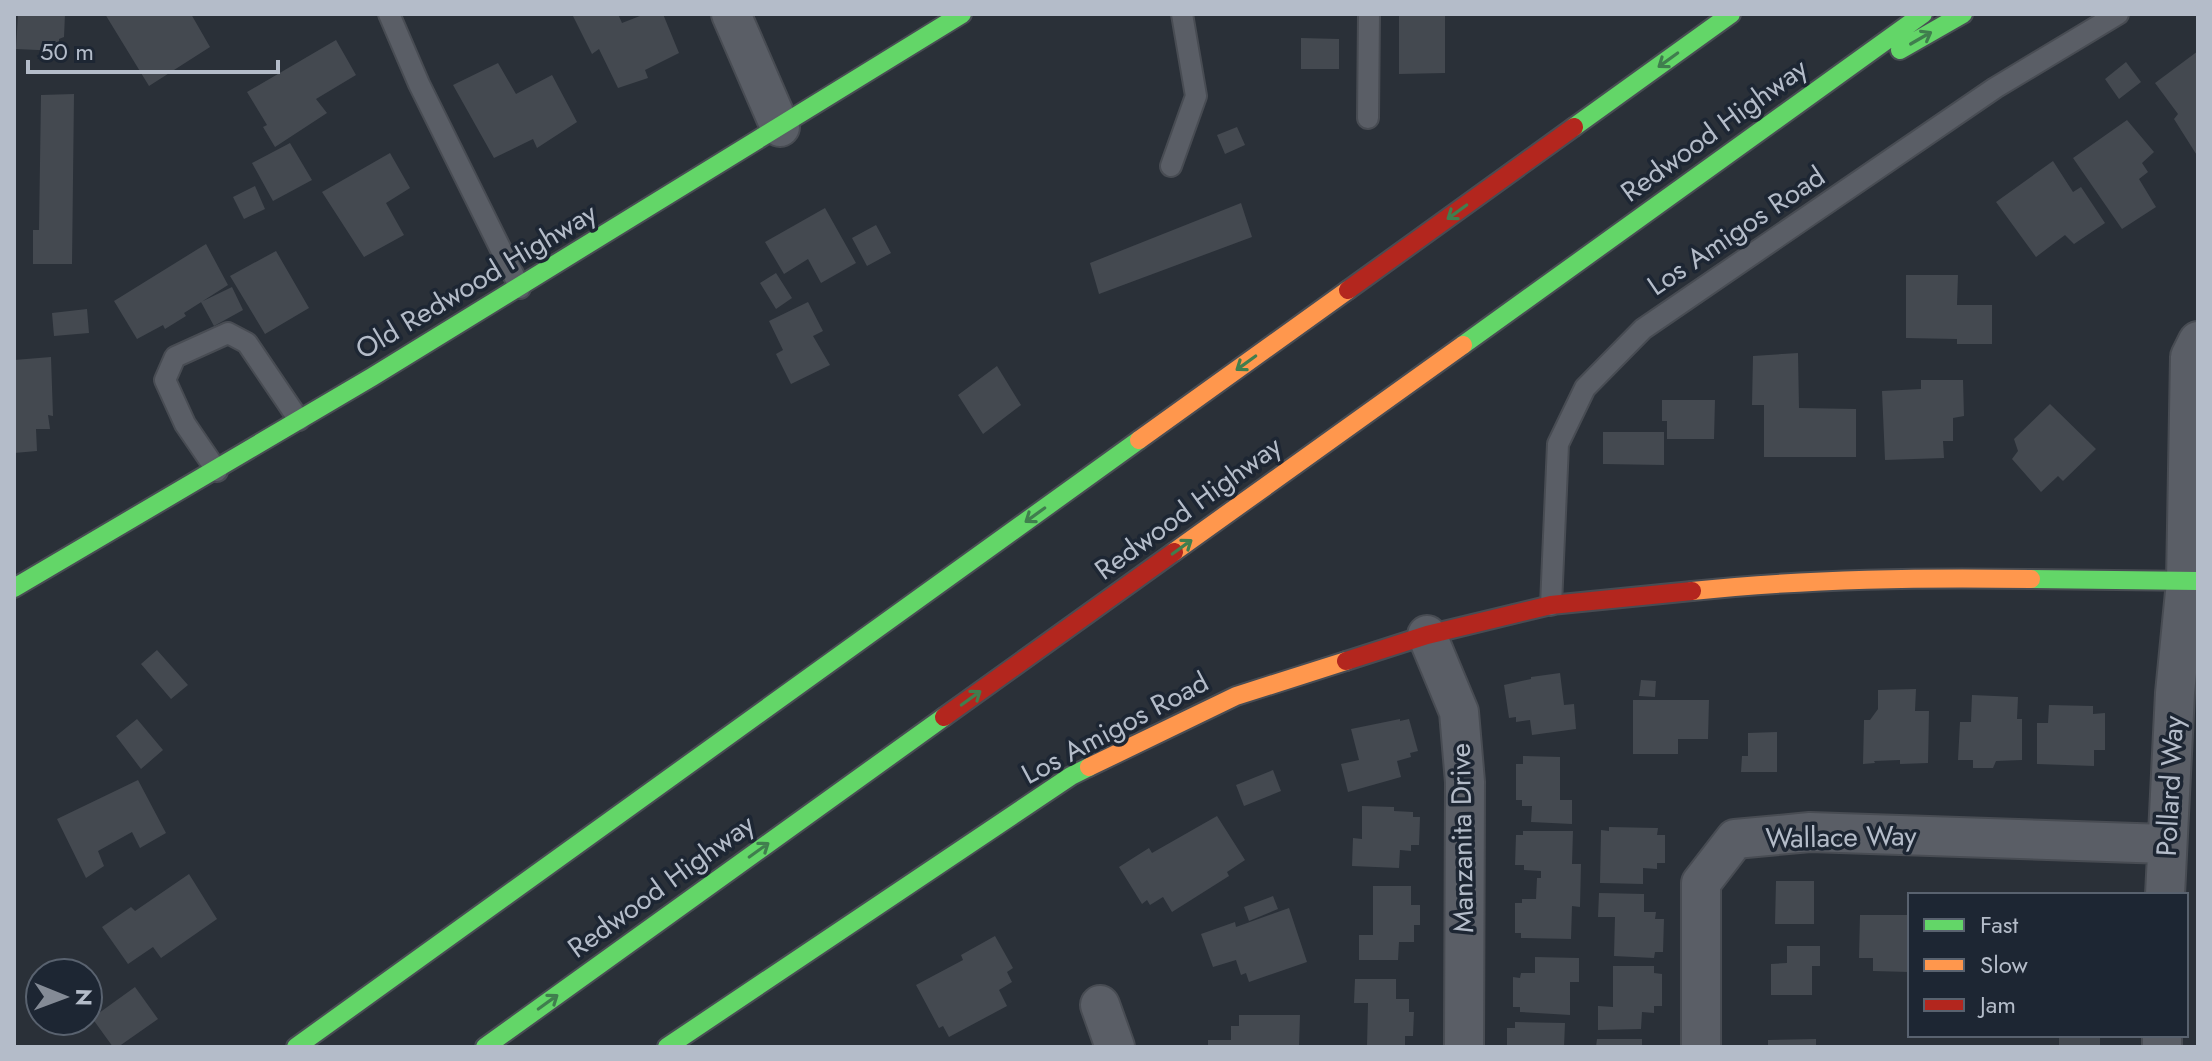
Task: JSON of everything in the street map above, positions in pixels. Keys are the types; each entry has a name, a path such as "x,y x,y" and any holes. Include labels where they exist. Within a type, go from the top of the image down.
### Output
{"main road":[{"name":"Old Redwood Highway","path":"14,588 217,471 520,288 962,14"},
{"path":"296,1047 1731,14"},
{"name":"Redwood Highway","path":"485,1047 1923,14"},
{"path":"1780,118 1963,14"},
{"name":"Los Amigos Road","path":"667,1047 1071,776 1236,696 1427,635 1551,605 1779,582 1929,577 2192,582"}],"street":[{"path":"731,14 780,127"},
{"name":"Pollard Way","path":"2165,893 2175,693 2192,582 2190,357 2198,341"},
{"name":"Manzanita Drive","path":"1427,635 1459,712 1465,782 1464,1047"},
{"name":"Wallace Way","path":"1701,1047 1701,883 1735,839 1810,832 2166,844"},
{"path":"1100,1005 1115,1047"}],"lane":[{"path":"389,14 419,84 520,288"},
{"path":"1171,166 1196,96 1182,14"},
{"path":"1368,118 1369,14"},
{"name":"Los Amigos Road","path":"1551,605 1558,444 1585,388 1643,329 1995,88 2118,14"},
{"path":"217,471 185,424 165,380 175,357 228,333 247,343 299,420"}],"building":[{"path":"18,14 65,14 64,37 59,39 59,51 16,49"},
{"path":"105,14 191,14 210,47 149,86"},
{"path":"572,14 618,14 622,23 645,14 663,14 679,53 645,70 648,78 618,88 599,49 592,54"},
{"path":"1399,14 1445,14 1445,73 1399,74"},
{"path":"1301,38 1339,39 1339,69 1301,69"},
{"path":"336,40 356,75 316,99 327,113 275,147 263,127 267,125 247,92"},
{"path":"2198,51 2198,157 2174,119 2178,114 2155,83"},
{"path":"2126,62 2141,82 2119,99 2105,79"},
{"path":"498,63 516,94 552,75 577,122 537,148 533,139 494,158 453,85"},
{"path":"74,94 72,264 33,264 33,230 39,230 41,95"},
{"path":"2127,120 2154,152 2142,163 2148,172 2139,179 2156,207 2122,229 2073,158"},
{"path":"1237,127 1245,145 1225,154 1217,135"},
{"path":"290,143 312,180 273,201 252,163"},
{"path":"390,153 410,188 386,203 404,235 364,257 322,192"},
{"path":"2053,161 2073,192 2081,187 2105,223 2074,244 2065,235 2036,257 1996,202"},
{"path":"255,186 265,209 244,219 233,197"},
{"path":"1241,203 1252,237 1099,294 1090,263"},
{"path":"825,208 856,263 821,283 808,259 784,274 765,242"},
{"path":"876,225 891,253 867,266 852,238"},
{"path":"206,244 228,285 165,329 163,325 137,339 114,301"},
{"path":"276,251 309,308 265,334 230,276"},
{"path":"776,273 792,298 776,309 760,283"},
{"path":"1906,275 1958,275 1957,305 1992,305 1992,344 1957,344 1957,339 1906,338"},
{"path":"232,287 243,310 214,326 201,302"},
{"path":"808,302 823,331 813,336 830,365 791,384 776,354 783,350 769,321"},
{"path":"87,309 89,333 54,336 52,313"},
{"path":"1798,353 1799,408 1856,409 1856,457 1764,457 1764,405 1752,405 1753,356"},
{"path":"51,357 53,416 48,415 50,429 36,429 37,451 14,453 14,360"},
{"path":"997,366 1021,405 983,434 958,395"},
{"path":"1921,380 1963,380 1964,416 1953,418 1953,441 1943,441 1944,458 1885,460 1882,391 1921,389"},
{"path":"1662,400 1715,400 1714,439 1667,439 1667,421 1662,421"},
{"path":"2050,404 2096,449 2063,481 2058,476 2041,492 2012,459 2018,451 2014,439"},
{"path":"1603,432 1664,432 1664,465 1603,464"},
{"path":"157,650 188,685 171,699 141,664"},
{"path":"1560,673 1564,705 1574,704 1576,729 1532,735 1530,720 1516,722 1516,717 1509,718 1504,685"},
{"path":"1641,680 1656,681 1655,697 1639,696"},
{"path":"1916,689 1915,711 1929,711 1928,763 1900,764 1900,760 1863,764 1864,720 1870,720 1878,709 1878,690"},
{"path":"1972,695 2018,697 2017,719 2022,719 2022,760 1996,761 1993,768 1973,768 1973,760 1958,760 1960,722 1971,722"},
{"path":"1633,700 1709,700 1708,739 1678,739 1678,754 1633,754"},
{"path":"2049,705 2093,706 2093,714 2105,713 2105,750 2094,750 2094,766 2037,764 2037,723 2048,723"},
{"path":"137,719 163,750 141,769 116,736"},
{"path":"1409,719 1418,751 1410,753 1411,757 1397,761 1401,777 1348,792 1341,764 1359,760 1351,729"},
{"path":"1777,732 1777,772 1741,772 1742,756 1748,756 1748,733"},
{"path":"1523,756 1560,757 1560,800 1572,800 1572,824 1531,822 1532,806 1522,806 1522,800 1516,800 1516,764 1523,764"},
{"path":"1273,770 1281,791 1244,806 1236,785"},
{"path":"138,780 166,833 140,848 132,832 98,851 104,866 86,878 57,819"},
{"path":"1362,806 1394,807 1394,811 1413,812 1413,817 1420,817 1419,845 1411,845 1411,851 1400,850 1399,868 1352,866 1353,838 1362,839"},
{"path":"1217,816 1245,860 1227,872 1229,876 1172,912 1163,897 1150,905 1147,900 1142,904 1119,867 1149,848 1152,853"},
{"path":"1609,827 1658,828 1657,835 1665,835 1665,863 1657,863 1657,869 1643,868 1643,884 1600,883 1601,830 1609,831"},
{"path":"1523,831 1573,831 1572,864 1581,864 1580,907 1572,906 1571,939 1521,938 1521,933 1515,933 1515,903 1522,903 1522,899 1536,899 1537,878 1541,878 1541,871 1524,870 1524,865 1515,865 1516,835 1523,835"},
{"path":"189,874 217,919 161,958 153,947 128,964 102,927 131,907 135,911"},
{"path":"1776,881 1814,881 1814,924 1775,924"},
{"path":"1373,886 1411,886 1411,905 1420,905 1420,925 1414,925 1414,942 1399,942 1398,960 1359,960 1359,935 1373,935"},
{"path":"1599,893 1644,894 1644,912 1656,912 1655,919 1664,919 1663,952 1655,952 1654,958 1614,956 1615,917 1598,917"},
{"path":"1273,896 1278,909 1249,921 1244,907"},
{"path":"1289,908 1307,962 1249,982 1246,973 1241,975 1236,960 1213,967 1201,934 1235,922 1236,927"},
{"path":"1860,915 1908,915 1908,972 1873,971 1873,958 1859,958"},
{"path":"995,936 1013,968 1007,972 1012,982 999,990 1007,1006 949,1037 943,1026 939,1028 916,985 963,960 961,955"},
{"path":"1787,946 1820,946 1820,966 1812,966 1812,995 1771,995 1771,964 1787,963"},
{"path":"1535,957 1579,958 1579,982 1570,982 1570,1015 1520,1012 1520,1007 1513,1007 1513,977 1520,978 1521,973 1535,973"},
{"path":"1613,966 1654,966 1654,973 1662,974 1662,1006 1654,1006 1654,1013 1642,1012 1641,1029 1598,1030 1598,1006 1613,1007"},
{"path":"1355,979 1396,979 1396,999 1409,999 1409,1012 1414,1012 1413,1036 1405,1036 1405,1047 1367,1047 1368,1003 1354,1003"},
{"path":"135,987 158,1019 118,1047 113,1047 104,1035 104,1009"},
{"path":"1239,1015 1300,1015 1299,1047 1208,1047 1208,1040 1231,1040 1231,1026 1239,1026"},
{"path":"1515,1022 1565,1023 1564,1047 1507,1047 1507,1028 1515,1028"},
{"path":"2059,1037 2100,1038 2100,1047 2059,1047"},
{"path":"1597,1039 1642,1039 1642,1047 1596,1047"},
{"path":"1816,1039 1816,1047 1768,1047 1768,1040"}],"traffic: fast":[{"path":"14,588 372,377 962,14"},
{"path":"1574,127 1731,14"},
{"path":"1463,345 1923,14"},
{"path":"1900,50 1963,14"},
{"path":"296,1047 1139,440"},
{"path":"2031,579 2198,581"},
{"path":"485,1047 944,717"},
{"path":"667,1047 1071,776 1089,767"}],"traffic: slow":[{"path":"1139,440 1348,290"},
{"path":"1174,552 1463,345"},
{"path":"1692,591 1861,580 2031,579"},
{"path":"1089,767 1236,696 1346,661"}],"traffic: jam":[{"path":"1348,290 1574,127"},
{"path":"944,717 1174,552"},
{"path":"1346,661 1427,635 1551,605 1692,591"}]}
